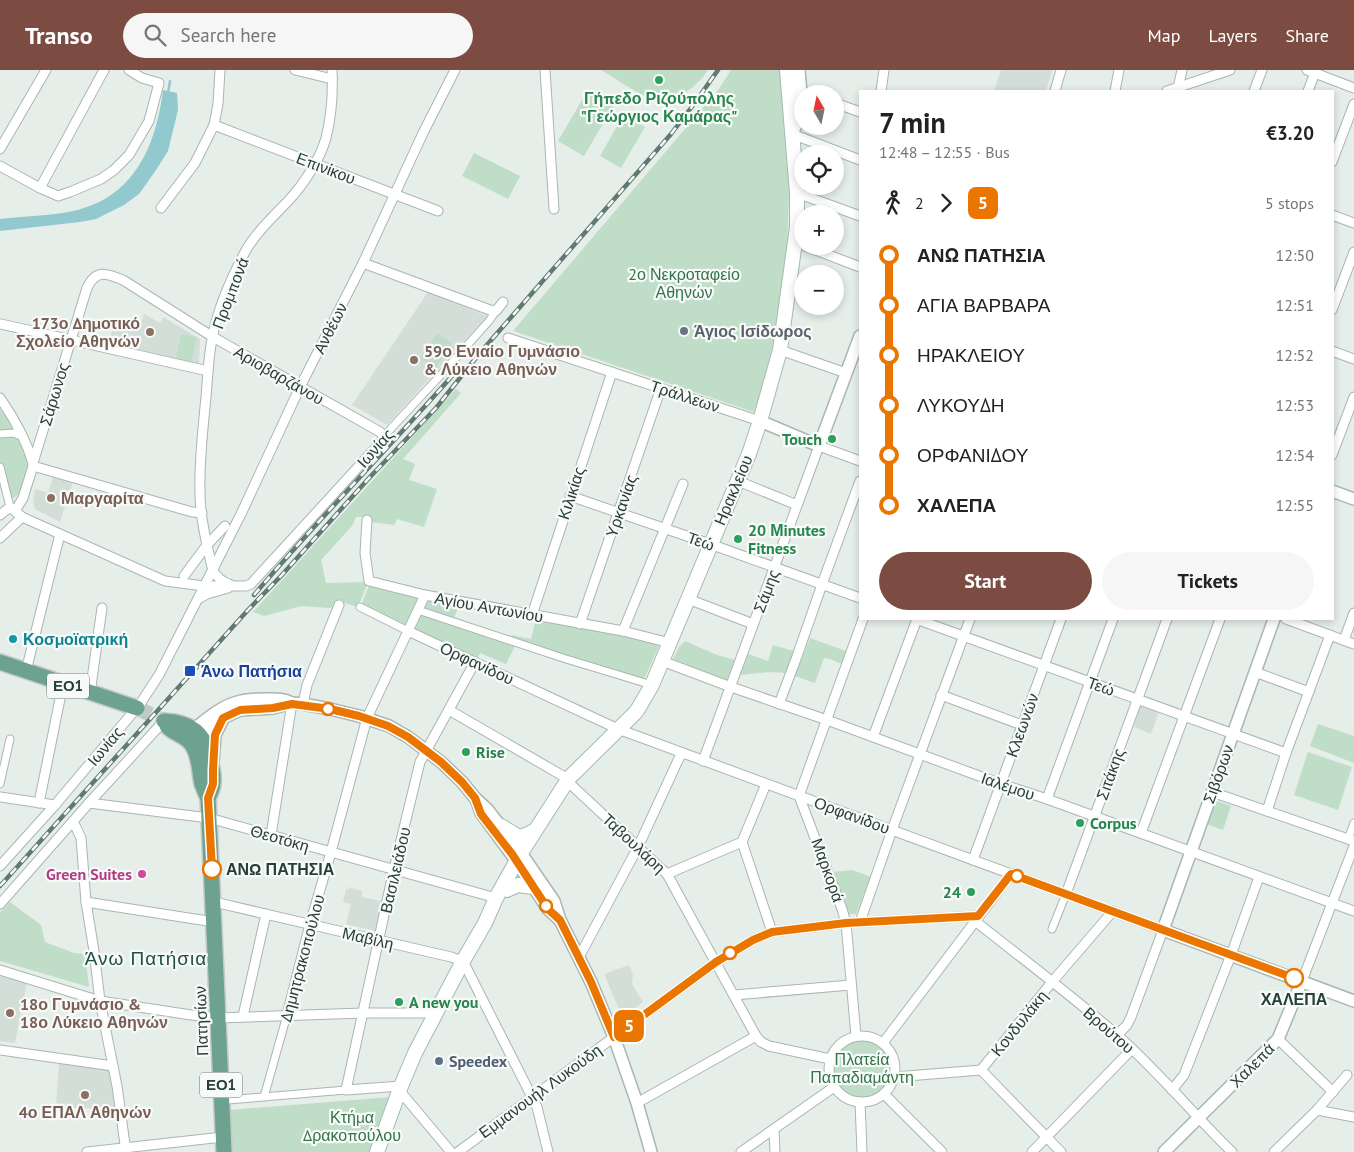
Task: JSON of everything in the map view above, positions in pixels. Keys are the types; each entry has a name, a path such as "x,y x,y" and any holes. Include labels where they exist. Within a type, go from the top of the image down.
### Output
{"main road":[{"name":"Ηρακλείου","path":"787,70 794,158"},
{"name":"Ηρακλείου","path":"521,860 534,832 567,781 638,709 652,685 749,454 780,350 799,255"},
{"name":"ΕΟ1","path":"0,662 137,708"},
{"path":"164,721 172,721 192,736"},
{"name":"Πατησίων","path":"192,736 207,746 213,770 213,784 208,798"},
{"name":"Πατησίων","path":"192,736 202,784 208,798 224,1144"},
{"name":"Ηρακλείου","path":"377,1152 415,1053 484,923 499,904 502,894 521,860 547,820 554,802"},
{"path":"501,826 519,837 534,832"},
{"path":"502,894 518,885 533,887"}],"street":[{"path":"0,149 46,70"},
{"path":"40,188 104,70"},
{"path":"0,166 58,196 101,179 114,170 129,155 149,121 159,84 142,78 129,70"},
{"path":"161,208 195,163 214,126 218,104 220,70"},
{"path":"295,70 332,75"},
{"name":"Ανθέων","path":"204,586 241,514 300,387 363,263 423,133 455,70"},
{"path":"545,70 554,209"},
{"name":"Ηρακλείου","path":"799,70 802,85"},
{"path":"881,90 884,70"},
{"path":"1055,90 1062,70"},
{"path":"1115,90 1119,70"},
{"path":"1178,88 1182,70"},
{"path":"1171,90 1230,70"},
{"path":"1254,90 1262,70"},
{"path":"1308,90 1312,71 1354,88"},
{"name":"Προμπονά","path":"213,571 207,545 200,494 208,371 216,322 246,250 303,182 314,164 325,140 329,124 332,75"},
{"path":"1334,157 1354,104"},
{"path":"844,106 859,112"},
{"name":"Επινίκου","path":"214,126 438,211"},
{"name":"Ηρακλείου","path":"792,134 794,129"},
{"path":"792,134 859,160"},
{"path":"803,195 859,215"},
{"path":"1334,216 1354,223"},
{"path":"1334,305 1354,252"},
{"path":"828,255 859,267"},
{"path":"363,263 490,310 496,311 503,302"},
{"name":"Αριοβαρζάνου","path":"95,277 101,274 110,275 122,280 213,337 384,436"},
{"name":"Σάρωνος","path":"0,515 15,512 23,498 70,339 87,288 90,281 95,277"},
{"name":"Ιωνίας","path":"232,585 246,586 251,584 437,380 496,311"},
{"path":"1,324 208,371"},
{"name":"Τράλλεων","path":"508,338 760,421 859,461"},
{"name":"Σάμης","path":"703,761 859,339"},
{"path":"780,350 846,373"},
{"path":"1334,352 1354,359"},
{"name":"Κιλικίας","path":"532,615 612,372"},
{"name":"Υρκανίας","path":"580,624 661,388"},
{"path":"1334,450 1354,397"},
{"path":"0,398 29,448 33,465 192,512 203,518 211,526 225,526"},
{"path":"0,434 14,433 18,435 20,432"},
{"path":"0,468 15,512 165,581 204,586 232,585"},
{"path":"738,481 797,505"},
{"path":"623,632 683,484"},
{"path":"779,704 859,484"},
{"path":"1334,492 1354,499"},
{"name":"Τεώ","path":"570,496 859,598"},
{"path":"1334,499 1354,506"},
{"path":"0,538 15,512"},
{"path":"165,581 184,576 207,545 225,526 241,514"},
{"name":"Αγίου Αντωνίου","path":"367,520 365,553 369,581 425,595 623,632 670,643"},
{"path":"26,671 60,534"},
{"path":"213,571 215,576 223,582 232,585"},
{"path":"184,576 204,586"},
{"path":"198,598 225,590 232,585"},
{"name":"Ιωνίας","path":"0,866 55,805 145,698 159,675 204,586"},
{"name":"Δημητρακοπούλου","path":"264,1097 367,718 425,595"},
{"path":"688,599 753,624"},
{"path":"271,835 297,704 307,685 339,605"},
{"path":"90,692 102,608"},
{"name":"Ορφανίδου","path":"360,608 618,729 1354,1000"},
{"path":"418,610 652,685"},
{"path":"1344,640 1354,613"},
{"path":"799,796 863,620"},
{"path":"873,737 916,620"},
{"name":"Τεώ","path":"919,620 1286,753"},
{"path":"860,922 970,620"},
{"name":"Κλεωνών","path":"973,860 1061,620"},
{"path":"1047,799 1113,620"},
{"name":"Σιτάκης","path":"1052,929 1167,620"},
{"path":"1140,833 1220,620"},
{"name":"Σιβόρων","path":"1163,930 1274,620"},
{"path":"1289,620 1354,644"},
{"path":"1267,811 1286,753 1330,635"},
{"name":"Ιαλέμου","path":"662,661 731,688 827,720 1354,911"},
{"name":"Βασιλειάδου","path":"346,1090 394,869 420,762 475,662"},
{"path":"1255,672 1309,692"},
{"path":"39,803 63,684"},
{"path":"941,696 1022,725"},
{"path":"192,736 219,711 241,701 284,699 297,704 330,709 367,718 388,726 408,737 441,762 488,810 501,826 521,860 533,887 548,909 560,920"},
{"path":"192,736 240,710 297,704"},
{"name":"Ταβουλάρη","path":"449,710 559,773 667,874 756,1036"},
{"path":"213,770 215,735 223,718"},
{"name":"Ιωνίας","path":"0,904 164,721"},
{"path":"0,784 10,738"},
{"path":"579,957 638,847 683,753"},
{"path":"766,784 742,842 772,932"},
{"path":"1212,792 1352,842 1354,823"},
{"name":"Μαρκορά","path":"799,796 846,923 856,1036"},
{"path":"0,797 55,805"},
{"path":"475,798 481,814 554,901 560,920 579,957 614,1037 651,1152"},
{"name":"Θεοτόκη","path":"89,803 209,818 394,869 502,894"},
{"path":"73,821 81,838 86,902 100,1001 113,1066 126,1150"},
{"path":"667,874 742,842"},
{"name":"Χαλεπά","path":"1164,1152 1278,1039 1332,903 1352,842"},
{"path":"883,1043 1011,874"},
{"path":"1172,1090 1184,1075 1231,955 1259,876"},
{"path":"86,902 214,922"},
{"name":"Μαβίλη","path":"214,902 463,961"},
{"name":"Κονδυλάκη","path":"895,1077 981,1070 1052,982 1113,911"},
{"path":"243,1016 266,914"},
{"name":"Εμμανουήλ Λυκούδη","path":"458,1152 716,962 753,940 772,932 846,923 977,918"},
{"name":"Βρούτου","path":"977,918 1117,1035 1232,1152"},
{"path":"1117,1035 1127,1025 1131,1017 1163,930"},
{"path":"463,961 537,1107 548,1152"},
{"path":"0,970 100,1001 163,1012 218,1018 363,1012 436,1013"},
{"path":"734,995 851,985"},
{"path":"636,1103 756,1036 761,1042 769,1046 830,1058"},
{"path":"856,1036 871,1036 883,1043 890,1050 896,1068 895,1077 884,1094 869,1102 850,1100 841,1095 834,1087 829,1074 830,1058 834,1050 840,1043 856,1036"},
{"path":"1278,1039 1333,1092"},
{"path":"1032,1152 1132,1049"},
{"path":"0,1050 113,1066"},
{"path":"981,1070 1061,1152"},
{"path":"1274,1152 1317,1110 1347,1075"},
{"path":"741,1152 834,1087"},
{"path":"228,1100 346,1090 400,1088 451,1152"},
{"path":"884,1094 942,1152"},
{"path":"860,1102 862,1152"},
{"path":"1317,1110 1354,1117"},
{"path":"774,1129 775,1152"},
{"path":"86,1152 224,1144"}],"shaded area":[{"path":"1001,70 1052,70 1046,90 994,90"},
{"name":"59ο Ενιαίο Γυμνάσιο & Λύκειο Αθηνών","path":"428,292 487,316 387,425 352,405"},
{"name":"173ο Δημοτικό Σχολείο Αθηνών","path":"144,314 160,323 163,317 200,339 199,365 143,353 142,351 109,346 115,317 141,324"},
{"name":"Μαργαρίτα","path":"54,474 74,479 60,522 35,509 33,502 35,489 48,493"},
{"path":"1141,704 1159,712 1151,734 1134,727"},
{"path":"349,887 362,891 362,897 381,901 380,904 382,905 376,931 346,924 351,904 343,902 346,889 348,890"},
{"path":"629,965 633,975 632,984 643,1002 625,1015 621,1014 604,974"},
{"name":"18ο Γυμνάσιο & 18ο Λύκειο Αθηνών","path":"0,974 27,982 15,1043 0,1041"},
{"name":"4ο ΕΠΑΛ Αθηνών","path":"59,1062 109,1068 115,1108 56,1106"}],"green space":[{"name":"Γήπεδο Ριζούπολης \"Γεώργιος Καμάρας\"","path":"601,70 708,70 689,90 681,95 663,100 645,96"},
{"name":"2ο Νεκροταφείο Αθηνών","path":"731,70 780,70 789,193 787,250 775,351 754,412 513,331 719,89"},
{"path":"588,90 614,105 584,156 558,141"},
{"path":"624,114 645,127 621,168 600,156"},
{"path":"474,153 520,176 508,199 462,176"},
{"path":"437,333 452,343 436,368 420,358"},
{"path":"181,334 197,337 191,363 175,360"},
{"path":"456,389 461,393 403,459 415,464 409,480 437,489 424,527 397,519 394,525 371,522 372,517 356,517 352,526 321,560 326,583 368,582 358,607 345,603 330,608 302,606 264,616 253,612"},
{"path":"0,408 21,440 28,459 18,495 10,499 0,466"},
{"path":"369,585 419,595 406,626 361,606"},
{"path":"429,599 459,605 454,618 511,637 512,635 531,639 536,618 654,641 658,643 658,648 645,677 639,682 518,646 515,646 506,664 480,653 477,659 414,629"},
{"path":"810,638 846,651 842,664 824,658 815,683 795,676"},
{"path":"685,641 717,655 735,660 727,680 673,659 679,647"},
{"path":"773,645 794,651 786,673 769,672 740,675 748,654 768,661"},
{"path":"1318,724 1354,736 1354,763 1310,746"},
{"path":"1308,752 1352,767 1338,810 1294,795"},
{"path":"1214,800 1231,806 1223,830 1206,824"},
{"path":"852,870 871,877 856,914 847,914 833,872"},
{"path":"10,902 41,925 45,942 74,953 85,954 89,987 0,961 0,912"},
{"name":"Πλατεία Παπαδιαμάντη","path":"856,1039 868,1039 883,1047 891,1062 891,1074 883,1089 868,1097 856,1097 841,1089 833,1074 833,1062 841,1047"},
{"name":"Κτήμα Δρακοπούλου","path":"391,1097 369,1152 233,1152 229,1110"}],"water":[{"path":"163,90 177,93 178,110 168,151 139,194 124,205 96,219 0,231 0,219 73,211 94,204 112,194 126,182 138,167 148,149 155,131"}],"waterway":[{"path":"168,93 170,81"}],"tunnel":[{"path":"137,708 164,721"}],"railway":[{"path":"0,886 248,610 436,408 479,354 671,134 718,70"},
{"path":"254,595 304,537 459,368"}],"bus line":[{"name":"5","path":"212,869 208,798 213,784 217,728 223,718 240,710 303,704 359,716 388,726 426,750 462,782 475,798 481,814 512,854 548,909 560,920 591,982 614,1037 716,962 753,940 772,932 846,923 978,916 1011,874 1294,978"}],"place":[{"name":"Γήπεδο Ριζούπολης \"Γεώργιος Καμάρας\"","path":"659,80"},
{"name":"Άγιος Ισίδωρος","path":"684,331"},
{"name":"173ο Δημοτικό Σχολείο Αθηνών","path":"150,332"},
{"name":"59ο Ενιαίο Γυμνάσιο & Λύκειο Αθηνών","path":"414,360"},
{"name":"Touch","path":"832,439"},
{"name":"Μαργαρίτα","path":"51,498"},
{"name":"20 Μinutes Fitness","path":"738,539"},
{"name":"Κοσμοϊατρική","path":"13,639"},
{"name":"Άνω Πατήσια","path":"190,671"},
{"name":"Rise","path":"466,752"},
{"name":"Corpus","path":"1080,823"},
{"name":"ΑΝΩ ΠΑΤΗΣΙΑ","path":"212,869"},
{"name":"Green Suites","path":"142,874"},
{"name":"24","path":"971,892"},
{"name":"ΧΑΛΕΠΑ","path":"1294,978"},
{"name":"A new you","path":"399,1002"},
{"name":"18ο Γυμνάσιο & 18ο Λύκειο Αθηνών","path":"10,1013"},
{"name":"Speedex","path":"439,1061"},
{"name":"4ο ΕΠΑΛ Αθηνών","path":"85,1095"}],"district":[{"name":"Άνω Πατήσια","path":"146,958"}]}
